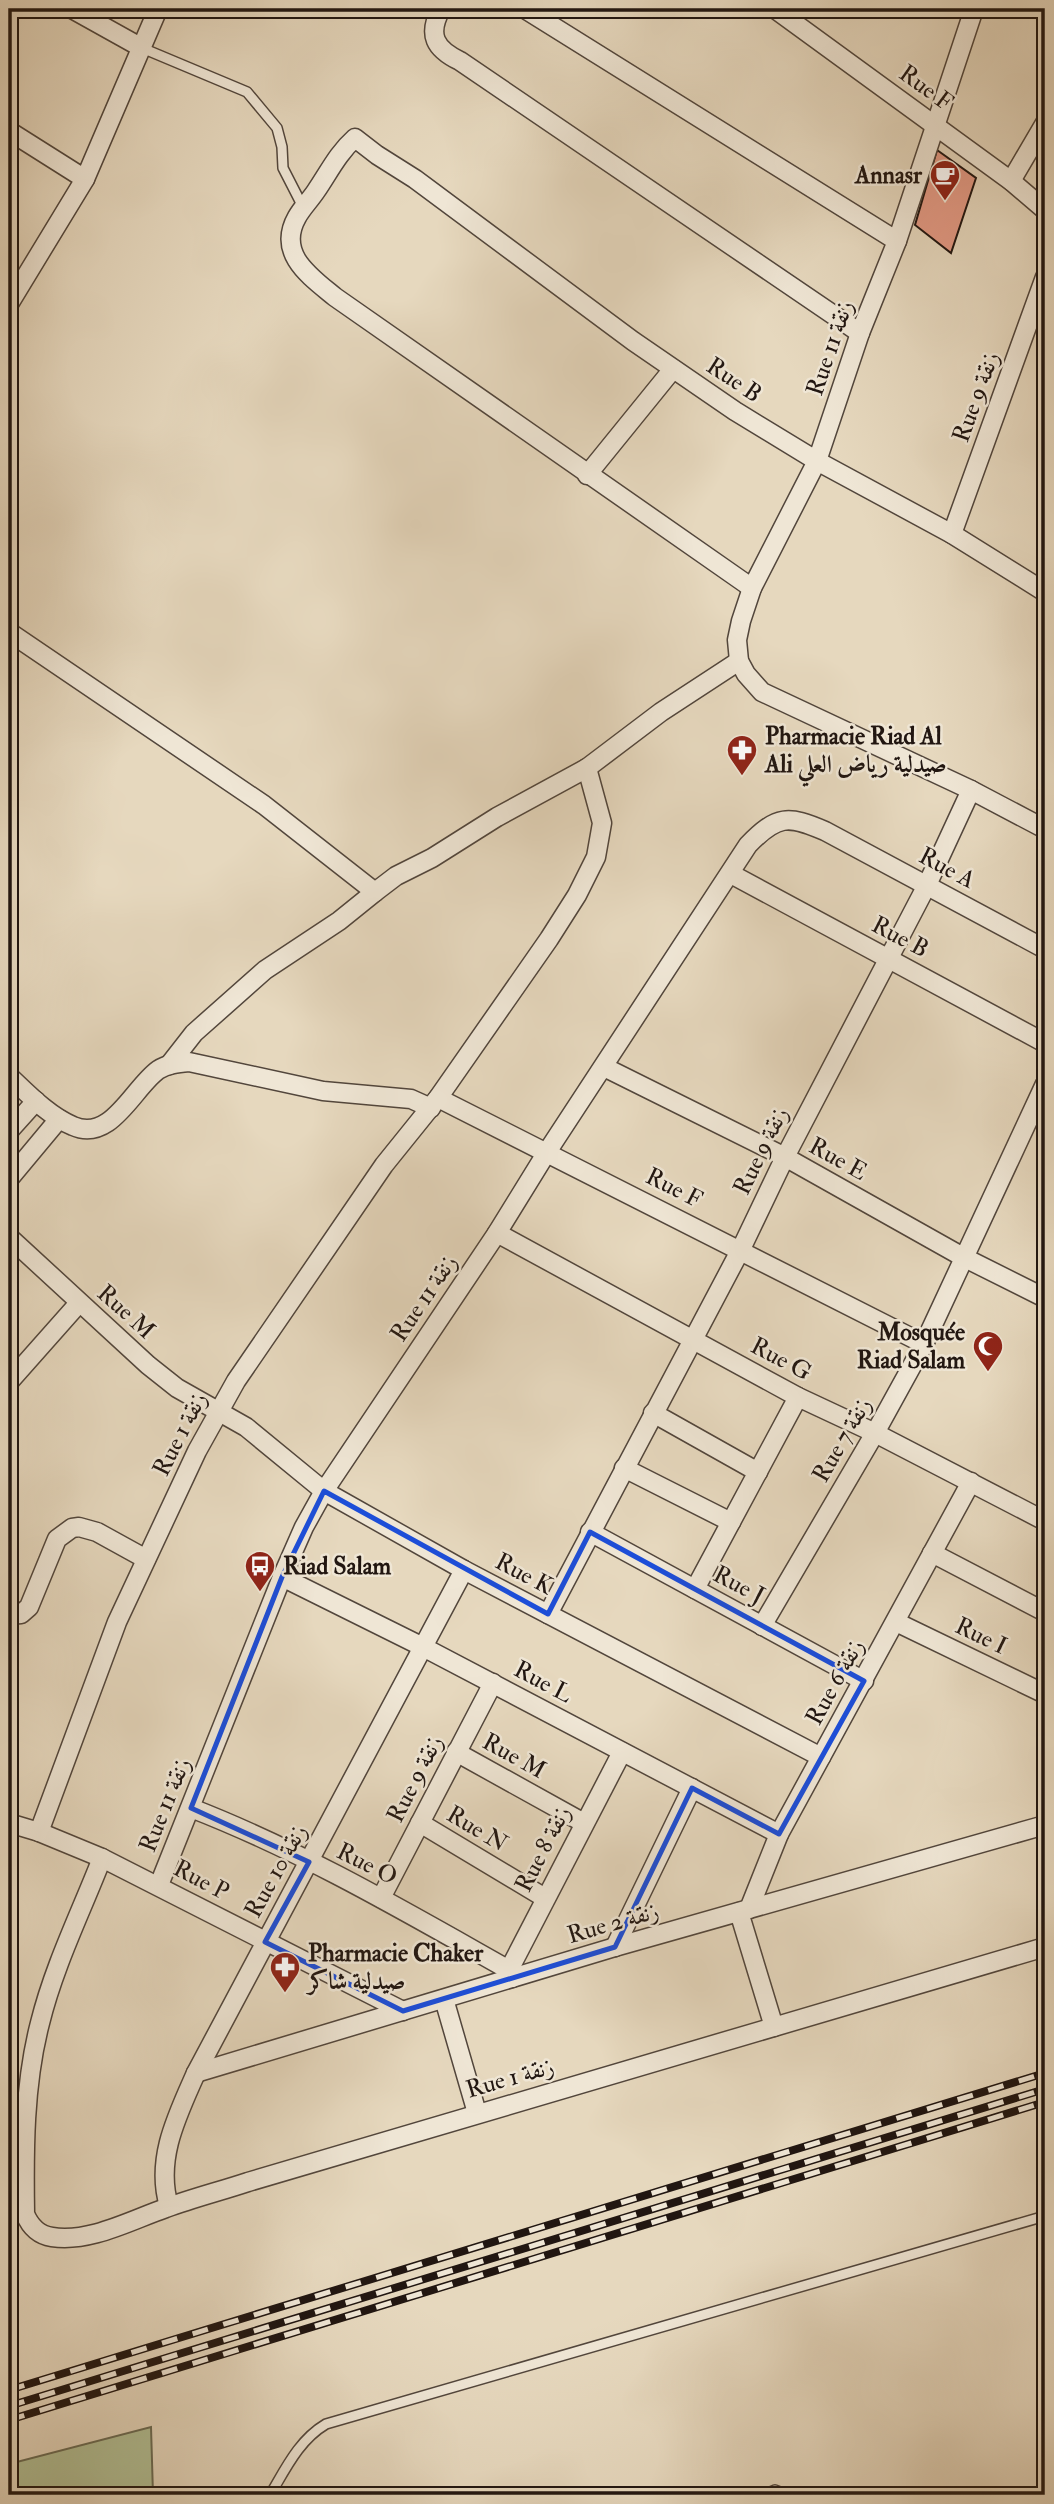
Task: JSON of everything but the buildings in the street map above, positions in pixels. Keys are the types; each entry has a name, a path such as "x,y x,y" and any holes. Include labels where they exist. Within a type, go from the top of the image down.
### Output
{"street":[{"path":"72,9 142,48"},
{"path":"9,304 85,179 158,9"},
{"path":"440,9 433,32 442,51 860,333"},
{"path":"525,9 897,241"},
{"name":"Rue F","path":"775,9 801,17 1045,210"},
{"name":"Rue 11 زنقة","path":"739,661 737,640 752,588 817,461 860,333 897,241 974,9"},
{"path":"1011,181 1045,123"},
{"path":"9,131 85,179"},
{"name":"Rue B","path":"303,209 342,150 355,138 734,411 817,461 952,534 1045,592"},
{"path":"303,209 296,219 291,248 295,260 335,298 752,588"},
{"name":"Rue 9 زنقة","path":"952,534 1045,277"},
{"path":"587,475 673,369"},
{"path":"9,632 264,805 375,892"},
{"path":"9,1076 59,1119 81,1129 98,1126 117,1114 152,1076 169,1065 194,1033 265,970 339,922 396,876 587,768 662,712 739,661 746,674 762,692 971,790 1045,829"},
{"name":"Rue 1 زنقة","path":"39,1832 117,1622 197,1451 236,1381 384,1164 434,1103 549,939 596,857 602,823 587,768"},
{"name":"Rue 9 زنقة","path":"548,1614 741,1249 785,1157 927,885 971,790"},
{"name":"Rue 11 زنقة","path":"159,1885 282,1577 304,1527 324,1491 497,1233 748,845 775,823 789,819 825,831"},
{"name":"Rue A","path":"825,831 1045,949"},
{"name":"Rue B","path":"731,874 1045,1043"},
{"name":"Rue F","path":"169,1065 195,1063 323,1091 434,1103 547,1153 924,1344"},
{"name":"Rue E","path":"604,1067 785,1157 963,1257 1045,1298"},
{"name":"Rue 7 زنقة","path":"762,1626 924,1344 1045,1084"},
{"path":"9,1131 36,1101"},
{"path":"9,1179 59,1119"},
{"name":"Rue G","path":"497,1233 798,1397 875,1433 1045,1521"},
{"name":"Rue M","path":"9,1237 148,1365 177,1388 219,1412"},
{"path":"9,1382 79,1303"},
{"path":"695,1589 798,1397"},
{"name":"Rue K","path":"219,1412 246,1427 324,1491 464,1570 821,1757"},
{"path":"653,1413 758,1472"},
{"path":"624,1468 731,1522"},
{"name":"Rue 6 زنقة","path":"744,1911 779,1834 971,1482"},
{"path":"9,1615 21,1614 29,1607 57,1539 72,1528 97,1532 146,1559"},
{"name":"Rue J","path":"590,1532 864,1681"},
{"path":"932,1553 1045,1612"},
{"name":"Rue 10 زنقة","path":"169,2206 164,2190 165,2155 173,2125 196,2073 464,1570"},
{"name":"Rue L","path":"282,1577 493,1683 779,1834"},
{"name":"Rue I","path":"895,1622 1045,1694"},
{"name":"Rue 9 زنقة","path":"381,1898 493,1683"},
{"name":"Rue M","path":"456,1752 584,1823"},
{"name":"Rue 8 زنقة","path":"511,1974 545,1898 622,1752"},
{"path":"615,1947 691,1788"},
{"name":"Rue O","path":"191,1808 381,1898 511,1974"},
{"name":"Rue P","path":"9,1823 39,1832 102,1858 159,1885 403,2011"},
{"name":"Rue N","path":"420,1824 545,1898"},
{"name":"Rue 2 زنقة","path":"196,2073 444,1999 511,1974 1045,1825"},
{"name":"Rue 11 زنقة","path":"24,2186 27,2107 40,2022 52,1982 102,1858"},
{"path":"744,1911 774,2027"},
{"name":"Rue 1 زنقة","path":"24,2186 25,2214 38,2233 69,2238 96,2232 169,2206 477,2113 1045,1947"},
{"path":"444,1999 477,2113"}],"lane":[{"path":"142,48 247,92 277,128 284,168 303,209"},
{"path":"270,2495 293,2455 311,2433 326,2424 1045,2216"},
{"path":"763,2495 775,2490 788,2495"}],"highlighted area":[{"path":"324,1491 548,1614 590,1532 864,1681 779,1834 692,1788 615,1947 403,2011 265,1942 309,1862 191,1808 282,1577"}],"green space":[{"path":"151,2427 153,2495 9,2495 9,2464"}],"railway":[{"path":"9,2390 1045,2073"},
{"path":"9,2406 1045,2089"},
{"path":"9,2420 1045,2102"}],"place":[{"name":"Annasr","path":"945,202"},
{"name":"Pharmacie Riad Al Ali صيدلية رياض العلي","path":"742,777"},
{"name":"Mosquée Riad Salam","path":"988,1373"},
{"name":"Riad Salam","path":"260,1593"},
{"name":"Pharmacie Chaker صيدلية شاكر","path":"285,1994"}]}
